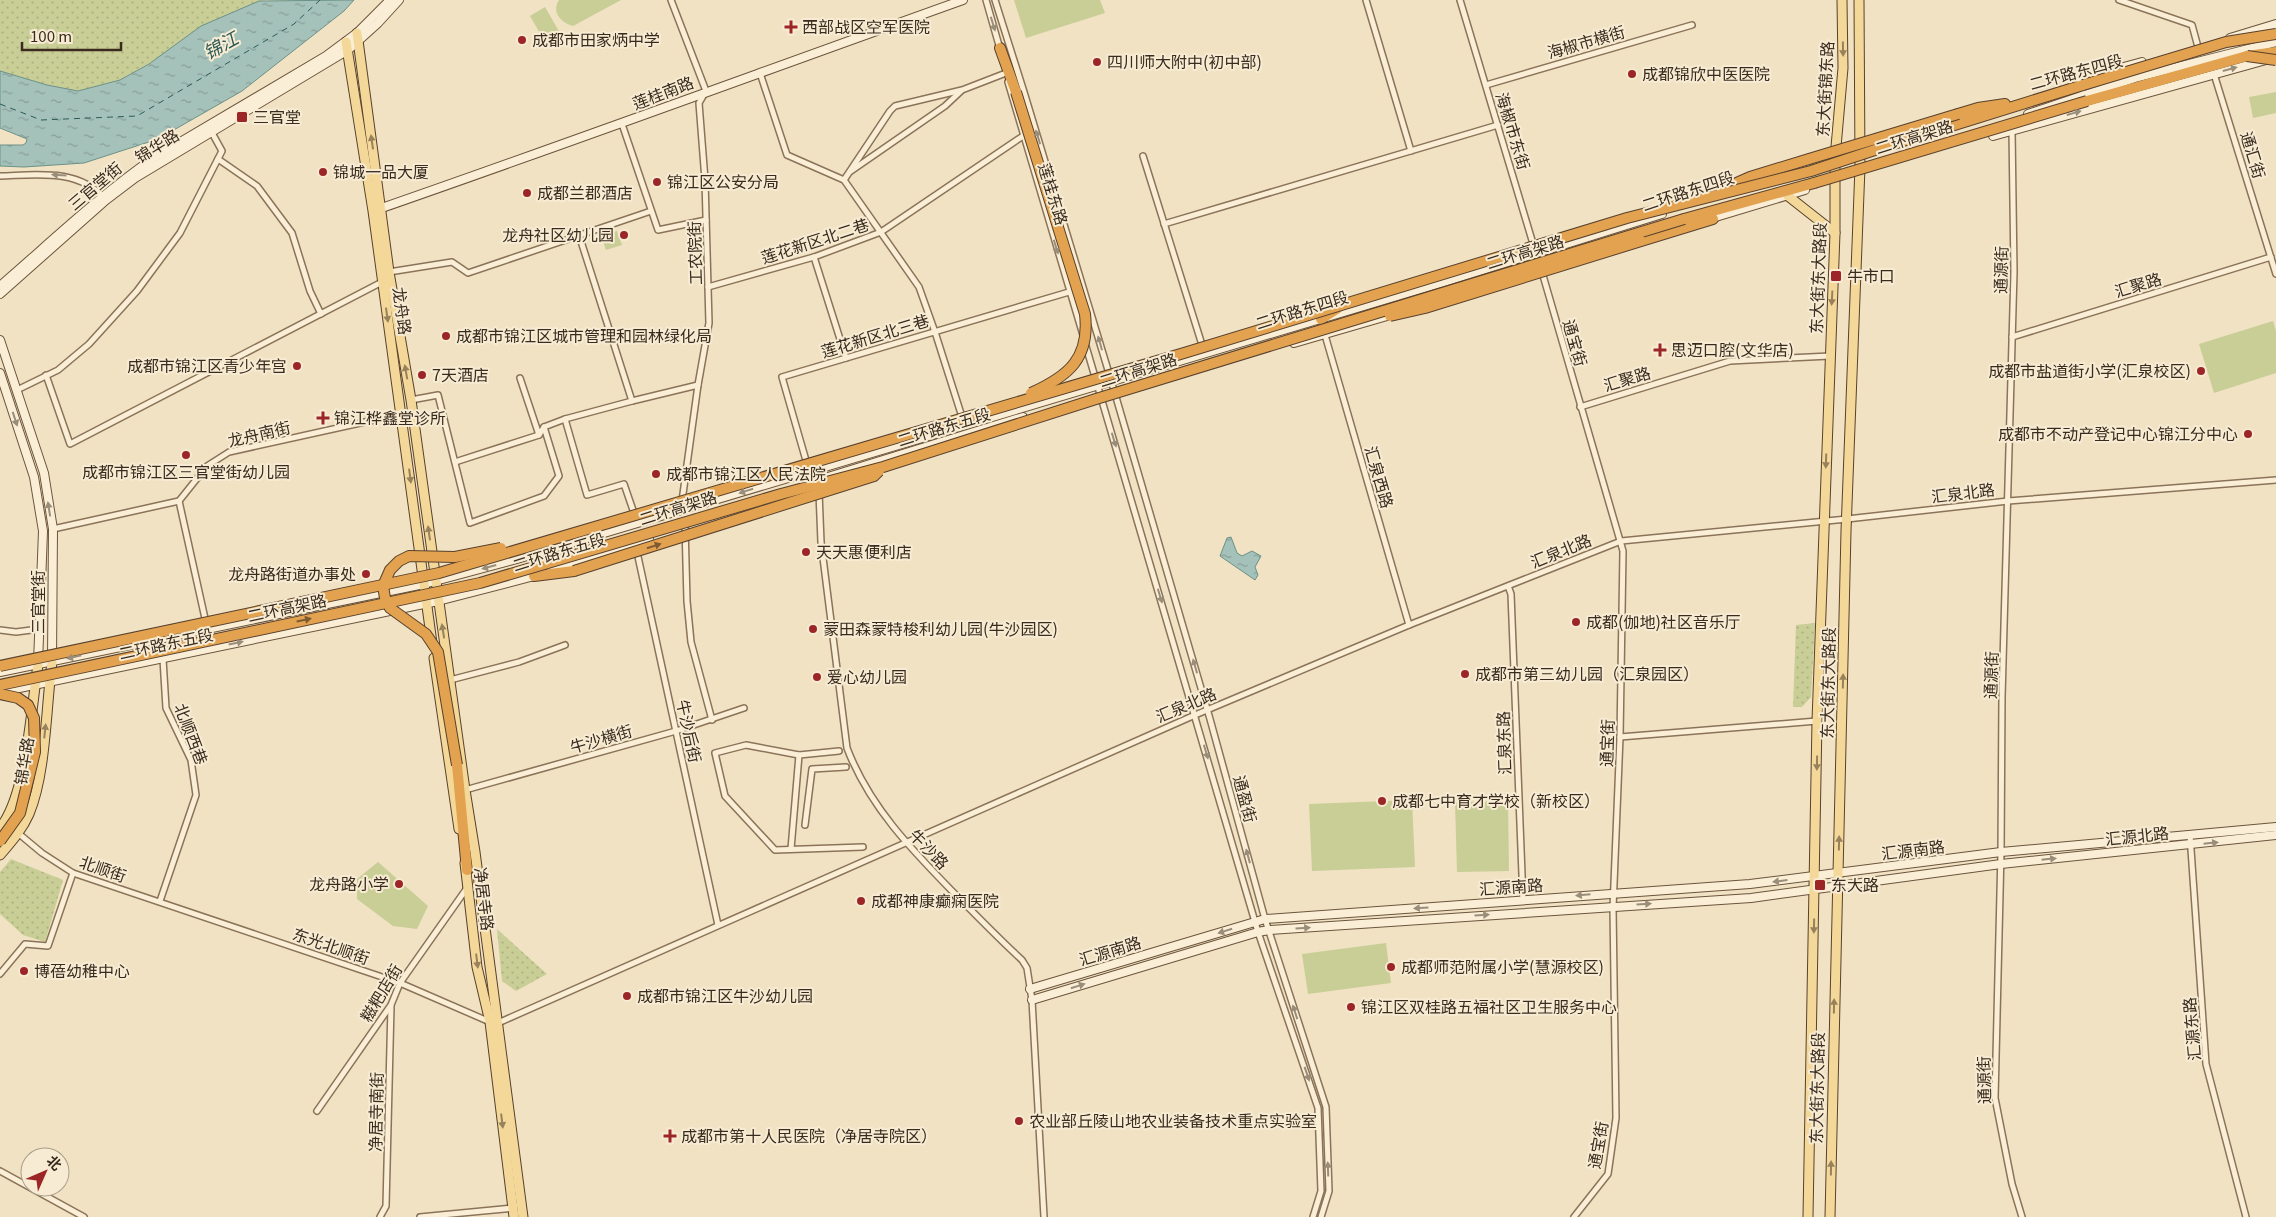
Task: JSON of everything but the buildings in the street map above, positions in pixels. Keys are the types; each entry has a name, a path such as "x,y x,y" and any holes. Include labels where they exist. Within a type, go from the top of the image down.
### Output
{"highway":[{"name":"二环高架路","path":"0,666 439,573 616,522 702,494 987,412 1628,218 1811,171 2226,42 2276,34"},
{"path":"987,412 1055,382 1067,373 1076,363 1082,352 1087,330 1085,314 1016,92 1000,48"},
{"name":"二环高架路","path":"0,685 480,583 762,499 883,467 1096,399 1325,332 1684,219 1814,183 2169,76 2247,56 2276,52"},
{"path":"2247,56 2276,59"},
{"path":"1698,200 1750,177 1978,108 2011,103"},
{"path":"1321,319 1358,296 1382,288 1593,222 1628,218"},
{"path":"1325,332 1425,308 1713,219"},
{"path":"534,576 574,571 874,476 883,467"},
{"path":"468,870 457,764 438,652 426,634 387,604 383,586 390,570 398,562 409,556 464,556 574,529 616,522"},
{"path":"0,693 18,698 28,705 34,718 35,752 20,813 0,841"}],"main road":[{"path":"377,210 357,38 390,0"},
{"path":"347,46 400,0"},
{"name":"莲桂南路","path":"377,210 622,124 706,91 963,0"},
{"name":"东大街锦东路","path":"1836,180 1835,158 1844,68 1842,0"},
{"name":"东大街锦东路","path":"1859,0 1859,150"},
{"path":"2059,90 2098,74 2276,24"},
{"name":"二环路东四段","path":"1113,390 1325,332 1693,221 1713,219 1836,180 1860,167 1978,130 2137,74 2248,44 2276,34"},
{"name":"二环路东四段","path":"1111,380 1321,319 2011,103 2059,90 2276,42"},
{"name":"锦华路","path":"0,294 104,198 347,46"},
{"name":"三官堂街","path":"0,286 155,157 326,56 347,46"},
{"name":"龙舟路","path":"347,46 377,210 382,282 424,584"},
{"path":"1978,130 1993,136 2214,73 2276,59"},
{"name":"东大街东大路段","path":"1830,1217 1837,887 1847,520 1860,167 1859,150"},
{"name":"东大街东大路段","path":"1808,1217 1818,721 1836,180"},
{"path":"1788,196 1835,233"},
{"name":"净居寺路","path":"377,210 411,400 465,790 476,852 494,1022 518,1213"},
{"name":"三官堂街","path":"0,340 44,473 52,529 52,662"},
{"name":"三官堂街","path":"0,373 36,486 42,531 38,665"},
{"name":"二环路东五段","path":"0,672 208,627 424,584 681,511 1111,380"},
{"name":"二环路东五段","path":"0,693 35,684 163,659 438,600 534,576 819,480 1113,390"},
{"name":"净居寺路","path":"424,584 462,854 468,870 467,887 472,909 477,967 494,1022"},
{"name":"锦华路","path":"0,855 18,833 29,813 41,768 52,662"},
{"name":"锦华路","path":"0,828 14,804 26,750 38,665"},
{"name":"汇源北路","path":"2002,852 2276,827"},
{"name":"汇源北路","path":"2001,864 2276,836"},
{"name":"汇源南路","path":"1030,989 1265,919 1750,884 2002,852"},
{"name":"汇源南路","path":"1032,1000 1269,930 1751,898 2001,864"}],"street":[{"path":"671,0 706,91"},
{"name":"莲桂东路","path":"986,0 1023,136 1100,394"},
{"name":"莲桂东路","path":"994,0 1024,92 1113,390"},
{"path":"1366,0 1411,151"},
{"name":"海椒市东街","path":"1460,0 1541,268"},
{"path":"2119,0 2192,25 2198,47"},
{"name":"海椒市横街","path":"1486,85 1692,25"},
{"path":"760,72 787,155 844,180 919,287 936,332 964,425"},
{"path":"844,180 895,106 962,90 1006,73"},
{"name":"通汇街","path":"2214,73 2276,274"},
{"path":"849,173 907,134 945,106 962,90"},
{"name":"工农院街","path":"681,511 698,385 709,323 706,220 699,103 706,91"},
{"path":"622,124 658,230 706,220"},
{"path":"1164,224 1498,125"},
{"name":"通源街","path":"2012,130 2014,272 2002,696 2002,852 1995,1098 2012,1184 2022,1217"},
{"path":"17,390 58,370 88,344 137,291 180,233 222,152 211,131"},
{"name":"莲花新区北二巷","path":"708,287 814,257 881,232 1023,136"},
{"path":"1143,156 1204,353"},
{"path":"218,159 257,186 292,233 310,291 321,314"},
{"path":"0,176 68,176 94,189 104,198"},
{"path":"389,272 452,262 468,274 651,211"},
{"path":"579,236 632,401"},
{"path":"814,257 846,358"},
{"name":"汇聚路","path":"2012,337 2271,257"},
{"name":"通宝街","path":"1541,268 1620,541 1622,560 1620,737 1613,893 1616,1118 1608,1174 1574,1217"},
{"path":"46,375 70,444 382,282"},
{"name":"莲花新区北三巷","path":"809,472 782,377 1070,292"},
{"name":"汇泉西路","path":"1325,332 1408,625"},
{"name":"汇聚路","path":"1580,407 1730,361 1830,356"},
{"path":"520,378 538,436"},
{"path":"455,462 538,436 544,427 565,419 698,385"},
{"name":"通盈街","path":"1113,390 1207,710 1265,919 1326,1107 1328,1192 1321,1217"},
{"path":"411,400 438,394 470,523 544,496 560,476 544,427"},
{"name":"通盈街","path":"1100,394 1258,932 1318,1108 1321,1190 1313,1217"},
{"name":"龙舟南街","path":"179,501 207,466 229,452 401,414"},
{"path":"565,419 587,495 624,484 637,524"},
{"name":"牛沙路","path":"819,480 821,542 847,748 853,766 882,814 905,842 1022,960 1027,968 1032,1000 1044,1217"},
{"name":"汇泉北路","path":"494,1022 1195,714 1408,625 1620,541 1847,520 2008,501 2276,480"},
{"path":"52,529 179,501 208,627"},
{"path":"685,526 687,601 691,642 712,720"},
{"name":"牛沙后街","path":"635,543 718,925"},
{"name":"汇泉东路","path":"1508,586 1511,594 1523,900"},
{"path":"0,630 16,632 40,629"},
{"path":"450,680 519,662 565,645"},
{"name":"北顺西巷","path":"160,901 196,795 191,760 166,708 163,659"},
{"name":"牛沙横街","path":"465,790 676,731 744,708"},
{"path":"1620,737 1818,721"},
{"path":"839,751 799,756 746,745 715,753 725,796 775,850 862,847"},
{"path":"791,849 799,756"},
{"path":"805,825 812,769 846,767"},
{"name":"北顺街","path":"18,833 42,853 73,874 160,901"},
{"name":"汇源东路","path":"2190,835 2206,1064 2246,1217"},
{"path":"0,974 25,944 48,946 73,874"},
{"name":"糍粑店街","path":"317,1111 391,1006 400,983 467,887"},
{"name":"东光北顺街","path":"160,901 400,983 494,1022"},
{"name":"净居寺南街","path":"380,1217 386,1206 391,1006"},
{"path":"0,1171 84,1217"},
{"path":"420,1217 518,1213"}],"green space":[{"path":"0,0 265,0 259,1 120,80 78,91 47,85 0,71"},
{"path":"559,0 621,0 573,26 561,20 558,16 556,9"},
{"path":"1014,0 1100,0 1105,13 1026,38"},
{"path":"545,7 560,33 545,42 530,16"},
{"path":"2276,92 2276,113 2253,118 2249,97"},
{"path":"617,231 622,245 606,250 601,236"},
{"path":"2273,321 2276,331 2276,373 2214,393 2199,344"},
{"path":"1815,623 1811,697 1802,707 1793,707 1796,625"},
{"path":"1412,800 1415,867 1312,871 1309,804"},
{"path":"1508,801 1509,871 1457,872 1455,802"},
{"path":"11,859 63,880 45,942 23,935 0,914 0,872"},
{"path":"378,862 428,906 417,929 393,926 357,899 357,879"},
{"path":"497,929 547,974 516,991 502,981"},
{"path":"1386,943 1391,983 1308,994 1302,954"}],"water":[{"name":"锦江","path":"354,0 344,11 242,91 158,139 84,163 24,167 0,166 0,145 23,145 27,139 0,128 0,71 47,85 78,91 120,80 149,64 201,26 259,1"},
{"path":"1231,537 1237,553 1242,556 1252,551 1261,556 1255,567 1258,575 1255,580 1220,556 1227,538"}],"ferry route":[{"path":"0,104 41,120 137,116 294,24 320,0"}],"place":[{"name":"西部战区空军医院","path":"791,27"},
{"name":"成都市田家炳中学","path":"522,40"},
{"name":"四川师大附中(初中部)","path":"1097,62"},
{"name":"成都锦欣中医医院","path":"1632,74"},
{"name":"三官堂","path":"242,117"},
{"name":"锦城一品大厦","path":"323,172"},
{"name":"锦江区公安分局","path":"657,182"},
{"name":"成都兰郡酒店","path":"527,193"},
{"name":"龙舟社区幼儿园","path":"624,235"},
{"name":"牛市口","path":"1836,276"},
{"name":"成都市锦江区城市管理和园林绿化局","path":"446,336"},
{"name":"思迈口腔(文华店)","path":"1660,350"},
{"name":"成都市锦江区青少年宫","path":"297,366"},
{"name":"成都市盐道街小学(汇泉校区)","path":"2201,371"},
{"name":"7天酒店","path":"422,375"},
{"name":"锦江桦鑫堂诊所","path":"323,418"},
{"name":"成都市不动产登记中心锦江分中心","path":"2248,434"},
{"name":"成都市锦江区三官堂街幼儿园","path":"186,455"},
{"name":"成都市锦江区人民法院","path":"656,474"},
{"name":"天天惠便利店","path":"806,552"},
{"name":"龙舟路街道办事处","path":"366,574"},
{"name":"成都(伽地)社区音乐厅","path":"1576,622"},
{"name":"蒙田森蒙特梭利幼儿园(牛沙园区)","path":"813,629"},
{"name":"成都市第三幼儿园（汇泉园区）","path":"1465,674"},
{"name":"爱心幼儿园","path":"817,677"},
{"name":"成都七中育才学校（新校区）","path":"1382,801"},
{"name":"龙舟路小学","path":"399,884"},
{"name":"东大路","path":"1820,885"},
{"name":"成都神康癫痫医院","path":"861,901"},
{"name":"成都师范附属小学(慧源校区)","path":"1391,967"},
{"name":"博蓓幼稚中心","path":"24,971"},
{"name":"成都市锦江区牛沙幼儿园","path":"627,996"},
{"name":"锦江区双桂路五福社区卫生服务中心","path":"1351,1007"},
{"name":"农业部丘陵山地农业装备技术重点实验室","path":"1019,1121"},
{"name":"成都市第十人民医院（净居寺院区）","path":"670,1136"}]}
